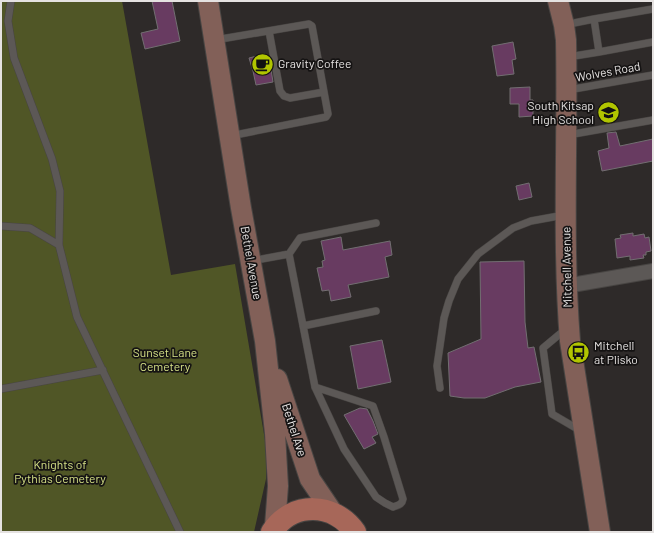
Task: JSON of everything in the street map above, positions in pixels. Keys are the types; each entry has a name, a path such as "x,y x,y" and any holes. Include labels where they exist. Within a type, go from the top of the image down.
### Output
{"main road":[{"name":"Bethel Avenue","path":"208,1 265,341 275,433 278,486 273,529"},
{"name":"Mitchell Avenue","path":"558,1 566,40 566,286 570,341 600,532"},
{"name":"Bethel Ave","path":"265,341 310,479 334,513"},
{"path":"273,529 285,518 296,512 308,509 321,509 334,513 343,518 355,532"}],"street":[{"path":"566,286 653,271"}],"lane":[{"path":"11,1 8,21 14,58 52,159 60,191 60,245 78,317 180,532"},
{"path":"564,25 653,8"},
{"path":"594,19 599,52"},
{"path":"214,41 309,24 312,26 328,114 326,117 230,136"},
{"path":"270,31 280,91 284,96 290,98 324,92"},
{"path":"566,57 653,42"},
{"name":"Wolves Road","path":"566,91 653,75"},
{"path":"566,135 653,120"},
{"path":"440,388 437,366 444,318 458,279 478,254 513,228 531,221 566,215"},
{"path":"251,261 289,254 300,238 376,223"},
{"path":"1,226 30,228 60,245"},
{"path":"289,254 315,387 344,449 376,497 393,507 403,502 384,437 373,406 315,387"},
{"path":"303,326 376,311"},
{"path":"569,326 543,348 552,414 584,434"},
{"path":"1,389 103,370"}],"green space":[{"name":"Sunset Lane Cemetery","path":"1,1 122,1 171,275 235,264 266,446 266,479 254,532 1,532"}],"building":[{"path":"152,1 172,1 180,41 145,49 141,33 158,29"},
{"path":"513,42 516,59 512,60 514,74 497,76 492,46"},
{"name":"Gravity Coffee","path":"265,54 266,57 269,57 273,82 256,85 249,58"},
{"path":"530,87 530,100 533,100 533,116 519,117 519,104 510,104 510,88"},
{"path":"616,132 620,146 653,139 653,161 602,171 598,151 609,148 607,133"},
{"path":"529,183 532,197 519,200 516,186"},
{"path":"633,233 633,236 644,234 645,238 649,237 651,251 646,252 646,255 643,255 644,258 630,260 630,256 617,258 615,239 621,238 620,235"},
{"path":"341,237 343,250 390,241 392,255 385,257 389,277 348,285 351,297 331,301 329,290 322,291 317,268 323,267 322,261 325,260 321,241"},
{"path":"524,261 525,322 528,348 534,347 541,382 515,387 485,398 450,396 448,353 481,339 480,262"},
{"path":"382,340 391,382 358,389 350,346"},
{"path":"360,408 367,409 378,434 372,437 376,443 364,449 344,415"}],"place":[{"name":"Gravity Coffee","path":"263,64"},
{"name":"South Kitsap High School","path":"609,113"},
{"name":"Mitchell at Plisko","path":"579,353"}],"park label":[{"name":"Knights of Pythias Cemetery","path":"60,472"}]}
